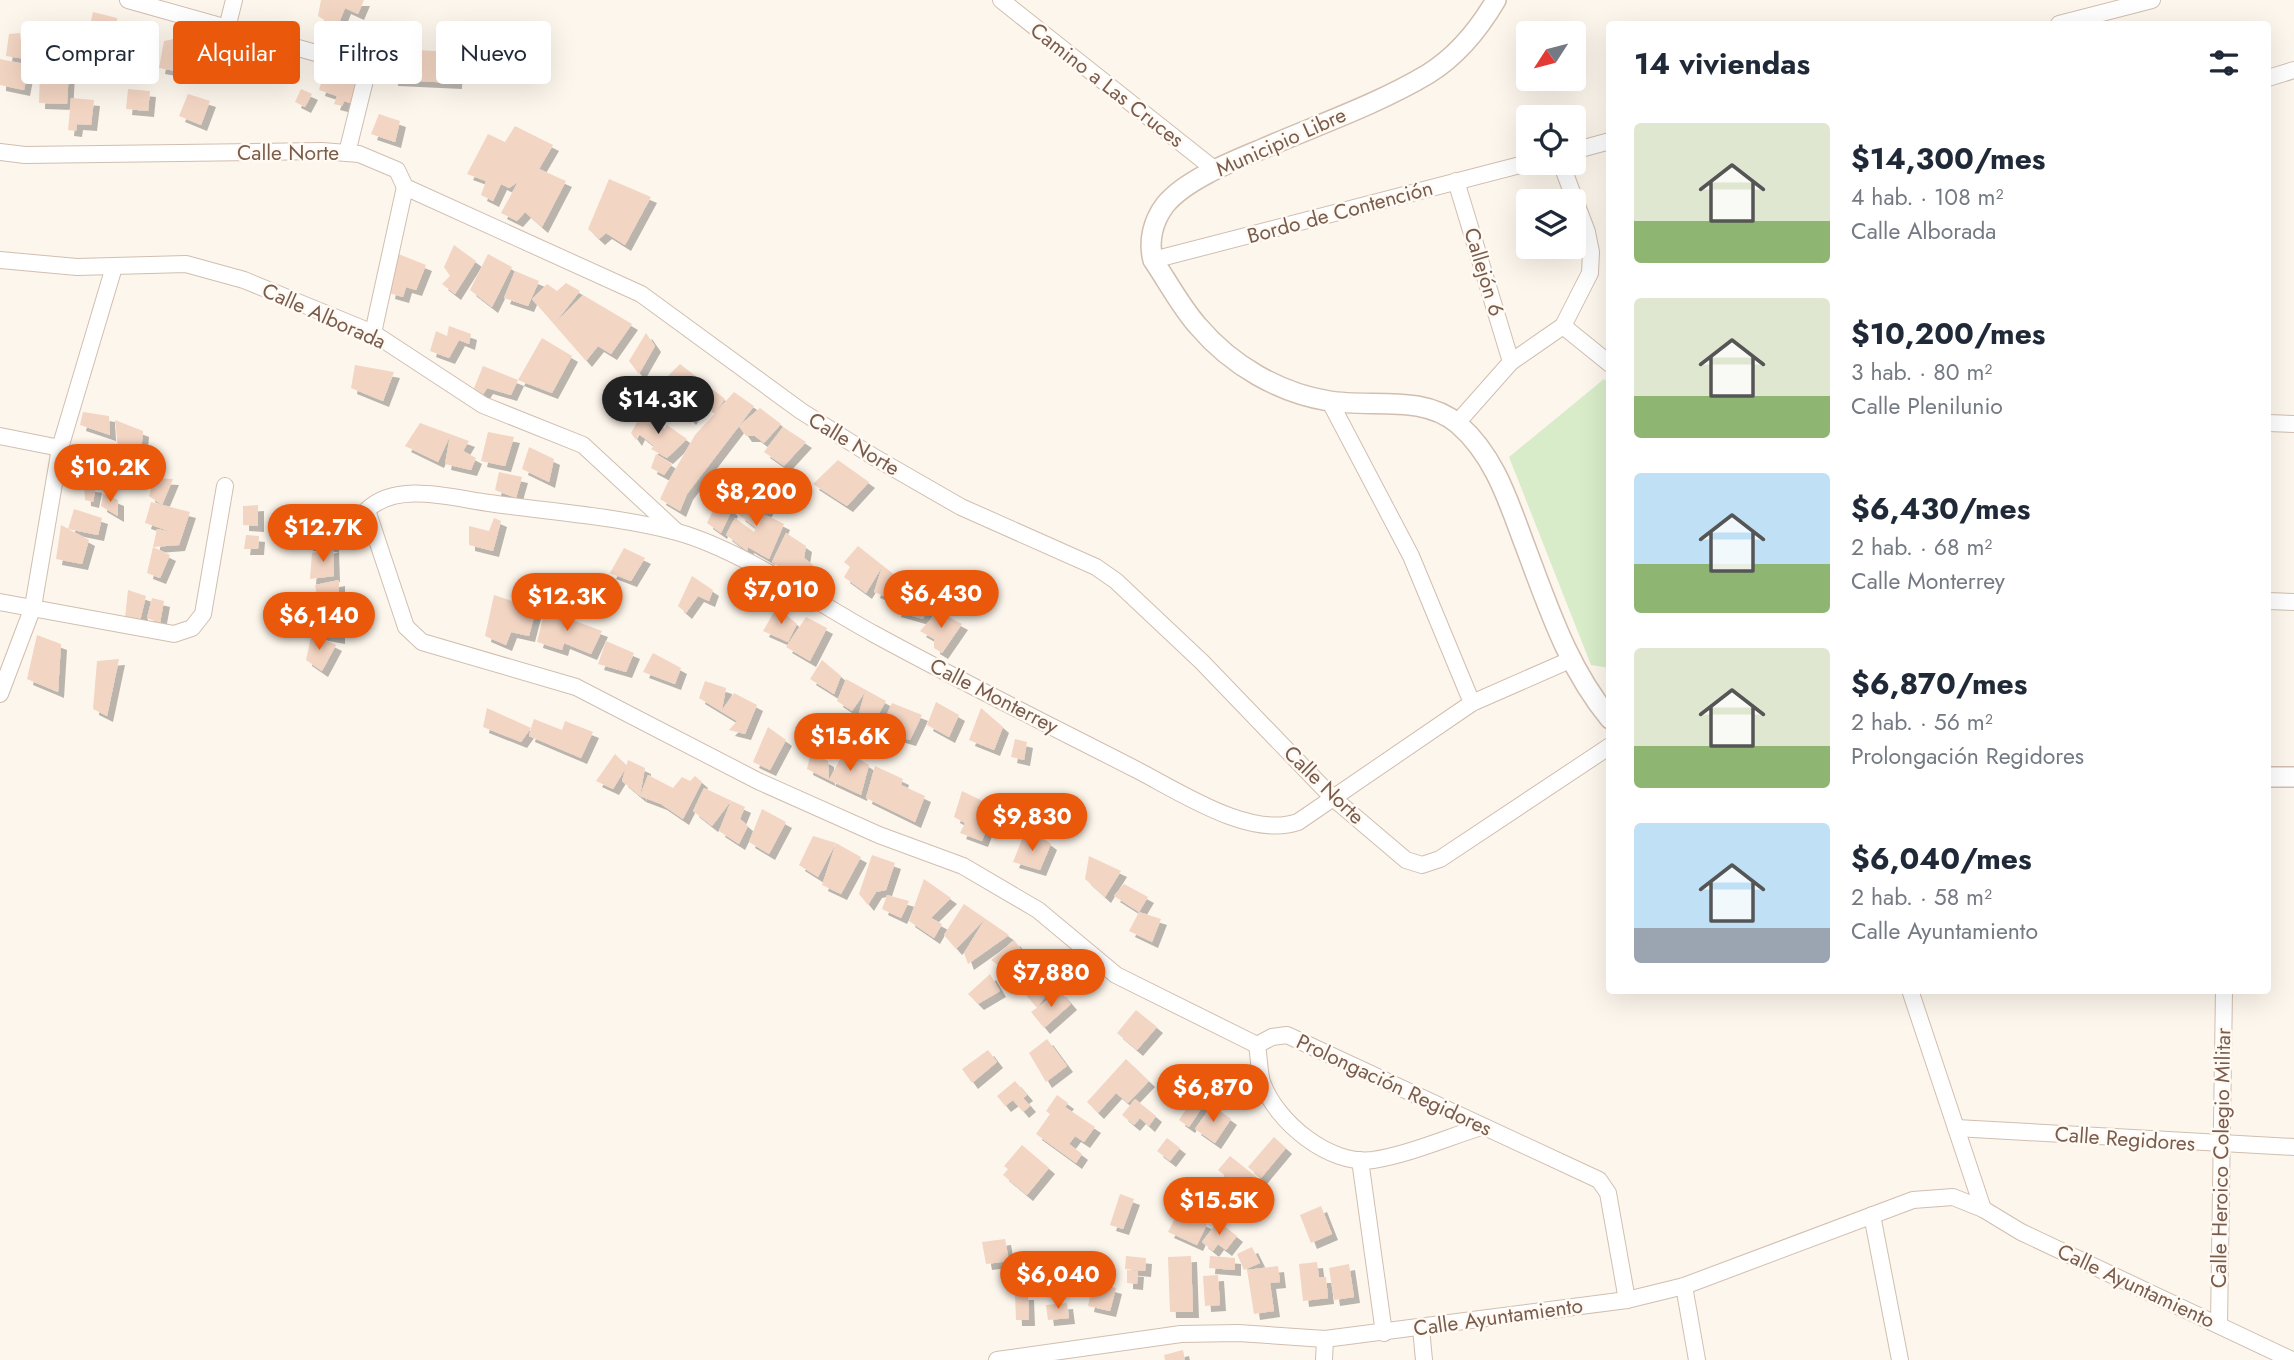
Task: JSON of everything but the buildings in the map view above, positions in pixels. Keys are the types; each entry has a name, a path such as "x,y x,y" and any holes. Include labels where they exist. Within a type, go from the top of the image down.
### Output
{"street":[{"path":"128,0 202,21"},
{"path":"229,21 234,0"},
{"name":"Camino a Las Cruces","path":"1001,0 1214,169"},
{"name":"Municipio Libre","path":"1153,260 1153,226 1166,204 1214,169 1392,94 1429,73 1459,50 1496,0"},
{"path":"2071,21 2152,0"},
{"path":"300,49 362,66 365,80 347,153"},
{"path":"2271,77 2294,71"},
{"path":"1586,147 1606,142"},
{"name":"Calle Norte","path":"0,152 24,155 347,153 359,154 397,170 405,187 641,294 801,411 961,507 1097,567 1116,581 1202,662 1333,798 1406,860 1422,865 1440,859 1606,749"},
{"name":"Bordo de Contención","path":"1153,260 1516,166"},
{"path":"1457,423 1511,362 1563,326 1590,273 1591,252 1565,175"},
{"name":"Callejón 6","path":"1457,181 1511,362"},
{"path":"373,333 405,187"},
{"name":"Calle Alborada","path":"0,260 114,267 154,262 187,264 244,280 373,333 483,405 583,445 677,532"},
{"path":"1153,260 1198,327 1260,378 1287,391 1330,401 1407,404 1437,411 1457,423 1485,454 1502,484 1570,660 1579,678 1606,714"},
{"path":"0,694 33,607 60,448 114,267"},
{"path":"1563,326 1606,361"},
{"path":"1330,401 1411,556 1472,704"},
{"path":"2271,423 2294,424"},
{"path":"0,436 60,448"},
{"path":"0,602 174,634 192,628 203,614 225,486"},
{"name":"Calle Monterrey","path":"1257,1045 1116,975 1038,910 963,866 878,835 758,781 576,687 422,642 406,627 367,510 393,495 434,495 677,532 717,547 878,636 1205,805 1263,827 1281,828 1298,822 1472,704 1570,660"},
{"path":"2271,601 2294,602"},
{"path":"2271,777 2294,777"},
{"path":"1911,994 1983,1209"},
{"name":"Calle Heroico Colegio Militar","path":"2219,1325 2224,994"},
{"name":"Prolongación Regidores","path":"1257,1045 1272,1037 1287,1035 1599,1180 1608,1193 1627,1300"},
{"path":"1257,1045 1262,1081 1275,1107 1296,1132 1343,1158 1360,1160 1391,1156 1481,1127"},
{"name":"Calle Regidores","path":"1956,1128 2221,1145 2294,1147"},
{"path":"1360,1160 1384,1333"},
{"name":"Calle Ayuntamiento","path":"996,1360 1181,1334 1238,1333 1325,1339 1627,1300 1684,1286 1913,1200 1953,1197 1983,1209 2021,1232 2292,1360"},
{"path":"1872,1216 1900,1360"},
{"path":"1684,1286 1697,1360"},
{"path":"1421,1328 1424,1360"},
{"path":"1324,1360 1325,1339"}],"green space":[{"path":"1604,379 1606,381 1606,667 1591,665 1509,457"}]}
